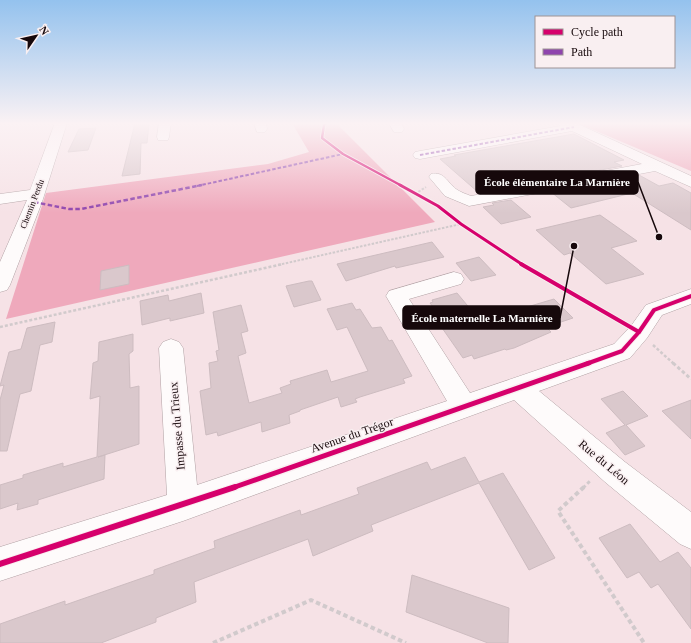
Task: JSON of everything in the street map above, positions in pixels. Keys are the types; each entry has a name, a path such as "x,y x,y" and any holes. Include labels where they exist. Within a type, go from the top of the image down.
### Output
{"street":[{"name":"Chemin Perdu","path":"0,285 50,153"},
{"path":"420,155 430,153"},
{"path":"629,153 691,182"},
{"path":"436,177 451,193 469,202 657,166"},
{"path":"0,199 36,194"},
{"path":"454,279 396,296 465,407"},
{"name":"Avenue du Trégor","path":"0,564 183,505 622,351 639,332 654,310 691,296"},
{"name":"Impasse du Trieux","path":"171,348 183,505"},
{"name":"Rue du Léon","path":"518,388 615,472 691,533"}],"path":[{"path":"0,327 461,224"},
{"path":"639,332 691,379"},
{"path":"615,472 595,477 558,511 644,643"},
{"path":"213,643 311,600 406,643"}],"shaded area":[{"path":"306,153 366,153 435,222 6,319 46,193 268,164"},
{"path":"648,153 691,153 691,171"}],"building":[{"path":"128,153 141,153 140,174 122,176"},
{"path":"465,153 611,153 624,160 614,162 622,166 537,182 532,178 493,185 498,189 479,193 440,159 456,156 454,155"},
{"path":"639,175 659,186 673,183 691,193 691,230 632,193 571,208 551,192"},
{"path":"511,200 531,217 501,224 483,207 494,205 492,203"},
{"path":"600,215 637,241 611,248 644,274 606,284 570,253 564,255 536,230"},
{"path":"432,242 444,257 396,268 395,266 346,281 337,264"},
{"path":"479,257 496,275 471,281 456,263"},
{"path":"129,265 129,284 100,290 101,271"},
{"path":"312,281 321,300 294,307 286,286"},
{"path":"201,293 204,313 170,321 170,318 142,325 140,301 168,295 169,301"},
{"path":"457,293 487,329 533,314 527,307 554,299 573,318 546,327 551,332 514,348 505,349 474,359 472,355 463,358 440,325 445,324 430,303 433,302 432,300"},
{"path":"352,303 356,310 360,309 372,328 381,327 389,341 392,340 412,376 403,379 405,383 360,397 355,399 357,402 341,407 338,397 300,410 289,415 290,423 262,432 261,422 218,436 217,432 206,435 200,391 211,388 209,363 218,361 216,351 219,350 213,312 241,305 248,331 241,333 246,353 238,356 249,403 282,393 280,388 291,384 290,381 327,370 331,382 368,371 347,327 337,330 327,309"},
{"path":"55,322 52,342 40,345 31,391 20,394 7,451 0,451 0,400 4,385 0,386 9,352 21,349 27,328"},
{"path":"133,334 133,351 129,354 130,388 139,386 139,444 98,457 105,455 104,479 38,500 38,504 17,510 18,503 0,509 0,485 23,478 23,475 63,463 63,467 97,457 100,396 90,399 93,363 98,361 99,342"},
{"path":"623,391 648,416 626,425 645,446 625,455 606,433 625,425 601,399"},
{"path":"691,400 691,439 662,411"},
{"path":"465,457 479,482 503,473 555,558 529,570 479,483 371,525 373,531 313,556 308,539 194,582 196,602 156,618 156,622 101,643 0,643 0,624 65,601 65,605 154,574 154,570 215,548 214,541 300,510 301,515 359,494 357,488 427,462 431,470"},
{"path":"630,524 660,562 678,552 691,568 691,629 658,584 651,588 639,572 627,578 599,538"},
{"path":"412,575 509,608 508,643 488,643 406,612"}],"marked path":[{"path":"420,155 431,153"},
{"path":"34,202 69,209 81,209 233,179 343,154"}],"cycle path":[{"path":"342,153 438,206 461,224 535,273 639,332"},
{"path":"0,564 183,505 622,351 639,332 654,310 691,296"}],"place":[{"name":"École élémentaire La Marnière","path":"659,237"},
{"name":"École maternelle La Marnière","path":"574,246"}]}
